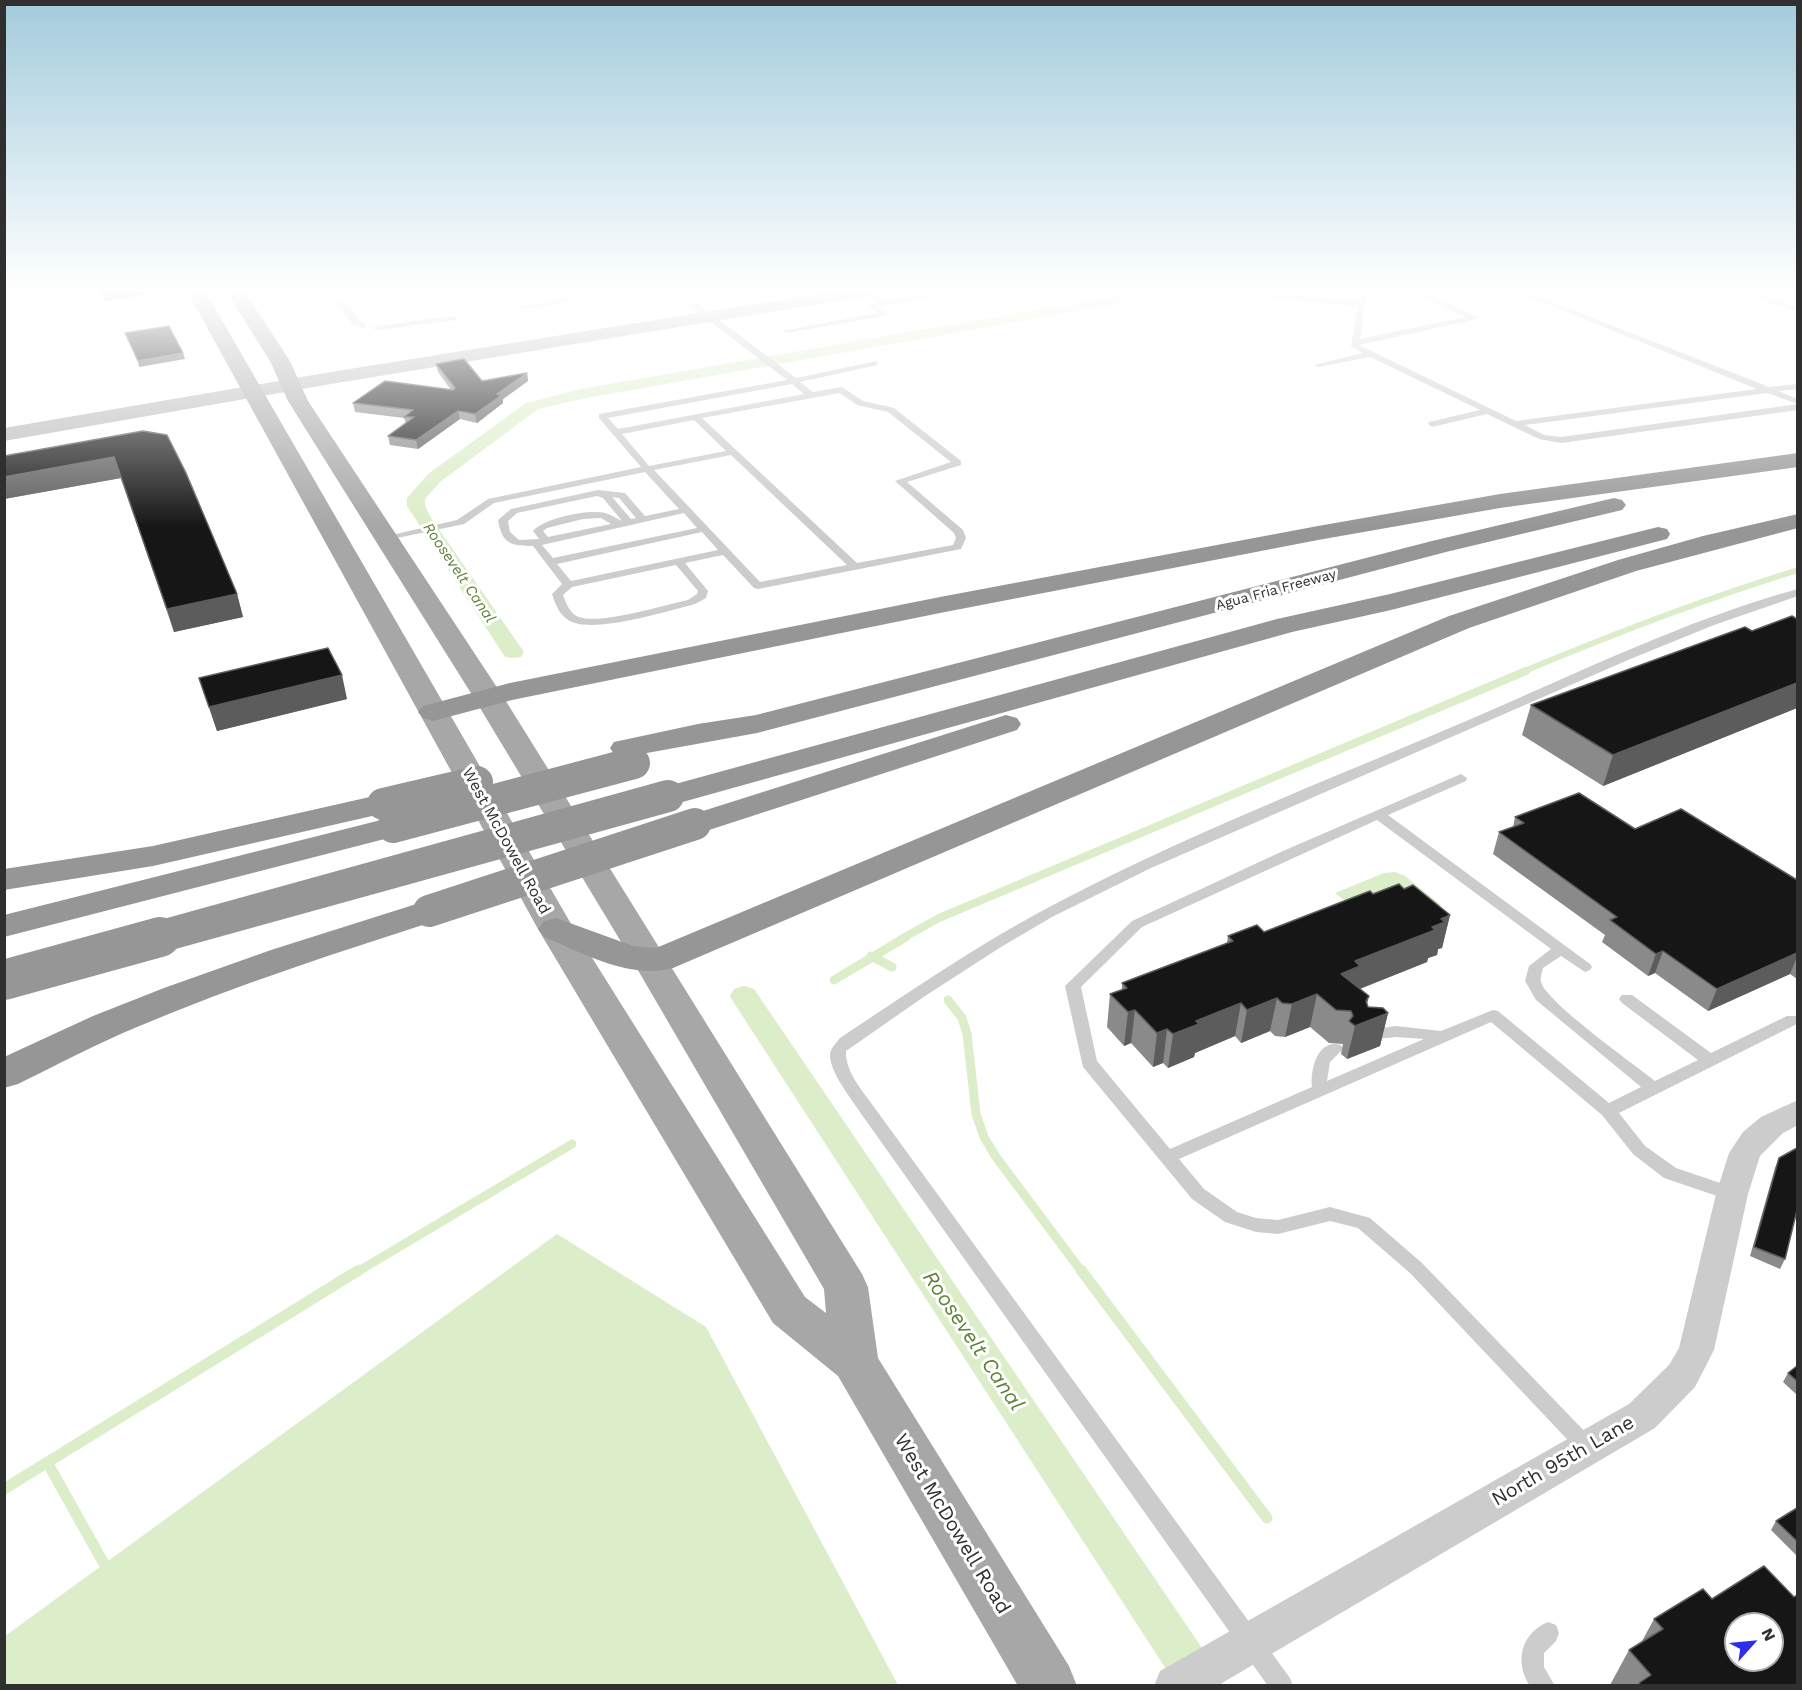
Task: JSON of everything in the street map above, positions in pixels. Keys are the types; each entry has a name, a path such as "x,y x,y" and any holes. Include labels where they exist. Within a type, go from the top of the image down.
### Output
{"highway":[{"path":"433,712 489,698 940,605 1306,535 1500,501 1797,460"},
{"name":"Agua Fria Freeway","path":"388,816 630,756 705,743 757,724 1551,519 1701,487 1797,471"},
{"path":"4,980 1287,625 1391,602 1579,553 1797,504"},
{"path":"556,929 628,957 660,960 1459,622 1545,590 1611,569 1681,549 1797,521"},
{"path":"4,1074 129,1016 254,968 1078,701 1297,635 1391,602"},
{"path":"4,880 388,816"},
{"path":"4,926 388,816"}],"main road":[{"name":"West McDowell Road","path":"241,370 556,929 789,1310 855,1362 1049,1686"},
{"name":"West McDowell Road","path":"284,370 650,960 846,1287 855,1362"},
{"path":"4,417 337,370"},
{"path":"4,435 249,384"}],"street":[{"name":"North 95th Lane","path":"1175,1686 1642,1416 1682,1376 1696,1350 1732,1194 1745,1153 1754,1140 1772,1125 1797,1111"}],"lane":[{"path":"779,370 811,395"},
{"path":"616,432 842,390 860,404 891,410 958,463 900,481 959,532 961,538 957,547 758,586 648,469 602,416 843,370"},
{"path":"1404,370 1542,437 1561,440 1797,407"},
{"path":"1716,370 1797,402"},
{"path":"1515,424 1797,386"},
{"path":"1432,424 1488,411"},
{"path":"696,417 855,567"},
{"path":"387,539 460,522 491,501 733,452"},
{"path":"643,520 622,495 598,493 514,511 503,520 505,532 516,543 541,542 643,520 686,510"},
{"path":"598,493 606,496 624,524"},
{"path":"568,585 551,562 538,531 543,526 588,516 606,515 624,524"},
{"path":"551,562 704,529"},
{"path":"678,561 703,591 702,596 691,602 595,622 578,621 561,605 557,594 568,585 678,561 725,551"},
{"path":"1282,1686 1240,1647 868,1111 842,1068 837,1056 839,1050 846,1042 987,949 1045,915 1124,875 1587,674 1689,632 1797,592"},
{"path":"1461,778 1137,924 1073,986 1089,1063 1198,1194 1232,1217 1256,1225 1278,1227 1330,1214 1364,1223 1416,1268 1587,1447"},
{"path":"1378,814 1585,967"},
{"path":"1561,949 1536,966 1533,981 1541,996 1653,1088"},
{"path":"1627,999 1709,1060"},
{"path":"1167,1157 1493,1015 1608,1111 1639,1149 1670,1173 1732,1194"},
{"path":"1608,1111 1792,1020"},
{"path":"1368,1035 1391,1030 1415,1031 1442,1037"},
{"path":"1320,1090 1320,1063 1325,1054 1335,1049"},
{"path":"1544,1686 1533,1670 1533,1648 1548,1633"}],"shaded area":[{"path":"1395,872 1405,876 1441,905 1427,911 1354,908 1335,893 1384,873"},
{"path":"557,1234 706,1327 898,1685 5,1685 5,1636"}],"building":[{"path":"441,370 473,370 482,381 527,373 497,394 502,395 475,414 458,411 416,440 388,436 414,417 404,417 413,410 353,403 385,381 453,390 455,388"},
{"path":"143,431 167,435 186,473 237,594 167,609 114,457 4,477 4,456"},
{"path":"1792,616 1797,619 1797,683 1613,755 1531,705 1745,627 1752,631"},
{"path":"328,648 342,675 209,707 199,678"},
{"path":"1579,793 1635,829 1681,809 1797,880 1797,953 1717,989 1663,951 1656,954 1610,920 1617,917 1499,832 1524,823 1515,817"},
{"path":"1399,884 1404,889 1413,885 1450,915 1441,919 1445,922 1432,927 1435,930 1355,961 1360,966 1341,974 1369,996 1366,1001 1368,1007 1383,1008 1388,1013 1355,1026 1349,1021 1353,1016 1351,1011 1336,1010 1317,994 1292,1004 1282,1003 1277,998 1247,1010 1241,1003 1196,1021 1199,1024 1173,1034 1167,1029 1157,1033 1135,1010 1128,1012 1110,994 1127,988 1122,983 1233,941 1228,936 1257,925 1264,932 1370,891 1373,894"},
{"path":"1797,1148 1797,1210 1785,1259 1754,1247 1779,1158"},
{"path":"1797,1366 1797,1381 1788,1373"},
{"path":"1797,1508 1797,1541 1776,1521"},
{"path":"1764,1566 1794,1597 1797,1595 1797,1686 1641,1686 1639,1683 1651,1675 1629,1650 1663,1629 1654,1619 1703,1589 1712,1599"}],"waterway":[{"name":"Roosevelt Canal","path":"513,652 422,518 416,506 416,498 434,478 532,406 581,394 719,370"},
{"path":"1522,672 1659,618 1798,570"},
{"path":"903,938 939,918 1526,671"},
{"path":"873,957 906,937"},
{"path":"834,980 873,957"},
{"path":"873,957 892,967"},
{"name":"Roosevelt Canal","path":"744,996 1202,1685"},
{"path":"948,1000 962,1018 967,1034 976,1114 984,1137 996,1157 1082,1272"},
{"path":"357,1272 572,1144"},
{"path":"47,1462 359,1270"},
{"path":"1081,1270 1267,1518"},
{"path":"4,1489 47,1462"},
{"path":"47,1462 108,1571"}]}
